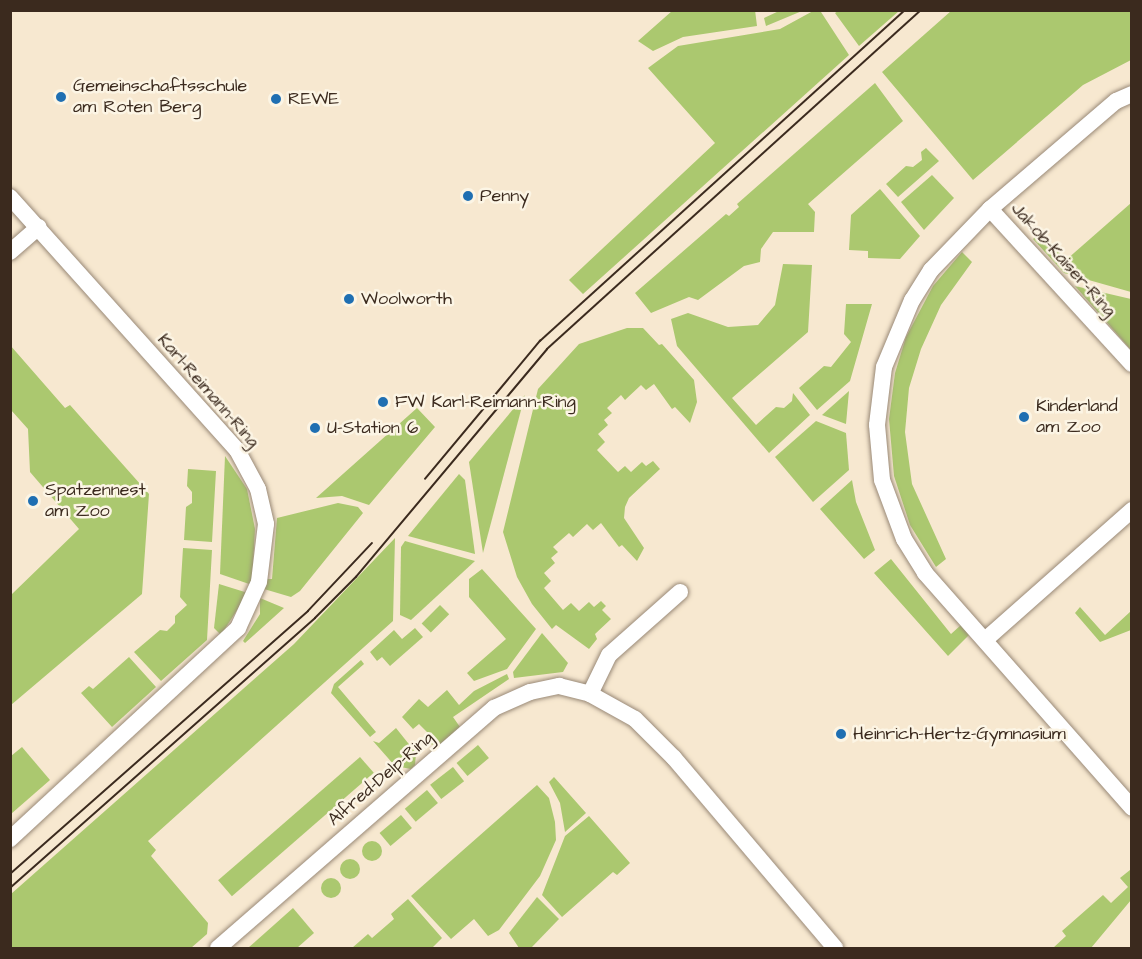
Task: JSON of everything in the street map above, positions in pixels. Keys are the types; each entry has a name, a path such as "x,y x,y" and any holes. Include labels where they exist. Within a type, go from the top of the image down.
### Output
{"street":[{"name":"Jakob-Kaiser-Ring","path":"1131,94 1116,101 990,209 931,270 912,300 884,367 877,425 882,480 904,539 925,573 1131,808"},
{"name":"Karl-Reimann-Ring","path":"10,197 237,450 258,489 266,524 259,582 238,628 10,839"},
{"name":"Jakob-Kaiser-Ring","path":"990,209 1131,364"},
{"path":"10,252 39,227"},
{"path":"985,640 1131,510"},
{"path":"590,694 609,655 680,592"},
{"name":"Alfred-Delp-Ring","path":"218,948 494,708 546,687 572,687 590,694 634,719 674,758 835,948"}],"green space":[{"path":"755,10 757,26 683,37 653,51 638,41 672,11"},
{"path":"779,11 802,11 766,26 764,18"},
{"path":"813,11 821,12 849,55 583,294 569,280 715,143 648,68 678,46 780,29"},
{"path":"838,11 899,11 859,46 835,13"},
{"path":"951,11 1131,11 1131,60 1083,85 973,180 882,72"},
{"path":"875,83 903,121 808,204 815,212 814,232 773,232 761,249 760,262 744,266 698,300 689,297 651,313 635,293 726,214 729,216 739,207 737,204"},
{"path":"926,148 939,161 898,197 886,184 906,166 913,167 922,160 921,152"},
{"path":"932,175 954,198 924,230 901,202"},
{"path":"880,189 920,236 900,259 868,258 868,251 849,250 851,215"},
{"path":"1131,203 1131,292 1064,273 1033,239 1041,232 1066,260"},
{"path":"962,252 972,262 941,305 921,349 909,388 905,432 912,484 946,559 936,567 910,525 894,476 889,419 895,373 906,337 933,286"},
{"path":"783,264 812,265 808,332 732,398 756,425 776,407 784,408 792,401 793,393 810,415 769,453 677,346 671,319 688,313 728,327 758,325 775,305"},
{"path":"1075,286 1131,299 1131,350"},
{"path":"846,304 872,304 850,381 817,410 799,388 824,366 831,367 851,342 844,334"},
{"path":"627,328 643,328 659,345 662,344 694,380 697,402 690,423 675,407 672,409 654,384 646,390 641,385 625,400 621,395 607,408 612,413 604,420 608,425 598,434 605,442 597,450 618,472 625,466 631,472 642,462 646,466 653,461 660,469 629,498 625,507 624,518 644,548 637,561 622,545 619,547 601,523 593,530 587,524 573,537 569,533 553,547 558,552 551,558 555,563 544,573 551,581 544,588 563,610 571,603 579,611 589,602 594,607 601,601 606,606 602,610 611,619 595,634 597,639 589,649 556,625 552,629 532,604 517,577 503,532 538,389 579,344"},
{"path":"10,345 65,408 70,405 149,494 142,594 11,705 11,595 79,529 30,472 28,429 11,410"},
{"path":"849,391 846,424 822,415"},
{"path":"525,395 483,553 469,462"},
{"path":"417,408 435,427 369,505 342,496 316,498"},
{"path":"816,421 846,433 849,470 813,502 775,457"},
{"path":"225,456 247,489 255,529 252,585 220,574"},
{"path":"188,469 216,471 212,542 184,540 186,507 192,503 192,492 187,486"},
{"path":"459,474 465,480 475,554 408,536"},
{"path":"852,480 856,502 875,550 864,559 820,509"},
{"path":"338,503 358,507 363,513 300,591 291,597 264,589 266,579 272,579 277,518"},
{"path":"395,538 393,621 148,841 156,850 151,856 208,923 207,934 191,948 11,948 11,894 294,644"},
{"path":"405,541 475,561 411,620 400,615 401,547"},
{"path":"183,548 212,550 207,640 161,681 134,652 160,630 167,631 175,623 175,616 187,605 180,597"},
{"path":"891,559 951,634 961,625 969,635 948,656 874,573"},
{"path":"482,569 536,629 507,669 474,681 467,673 506,639 469,597 469,579"},
{"path":"219,584 248,593 221,635 214,628"},
{"path":"260,598 284,608 245,643 243,641 260,614"},
{"path":"440,605 449,614 431,633 422,623"},
{"path":"1080,607 1105,635 1131,611 1131,630 1100,642 1075,613"},
{"path":"415,628 423,637 390,666 382,657 377,661 370,652 394,630 402,639"},
{"path":"542,633 568,663 563,672 514,678 513,672"},
{"path":"129,657 156,687 112,727 81,693 89,686 93,689"},
{"path":"361,660 364,664 338,687 376,732 370,737 331,693 334,684"},
{"path":"507,674 509,679 453,717 460,727 439,745 426,744 432,737 419,724 413,729 402,717 419,699 428,707 447,690 459,705 474,691"},
{"path":"396,728 416,753 415,765 411,769 395,766 373,741 379,743"},
{"path":"478,745 489,758 467,776 457,763"},
{"path":"22,747 50,780 11,814 11,756"},
{"path":"360,757 374,773 232,896 218,880"},
{"path":"453,767 464,781 441,799 430,785"},
{"path":"554,777 586,813 565,832 560,803 549,782"},
{"path":"537,785 549,798 555,822 556,840 540,876 499,930 488,936 474,919 451,939 411,896"},
{"path":"427,790 438,803 416,822 405,809"},
{"path":"401,815 412,828 390,846 380,833"},
{"path":"589,816 630,863 617,875 613,872 562,917 542,895 565,836"},
{"path":"368,841 376,841 382,847 382,855 376,861 368,861 362,855 362,847"},
{"path":"346,859 354,859 360,865 360,873 354,879 346,879 340,873 340,865"},
{"path":"1130,870 1131,900 1091,948 1053,948 1066,936 1062,931 1103,895 1111,903 1128,887 1120,878"},
{"path":"327,878 335,878 341,884 341,892 335,898 327,898 321,892 321,884"},
{"path":"537,897 559,919 531,948 519,948 509,933"},
{"path":"408,899 442,938 432,948 352,948 368,934 372,938 394,919 391,914"},
{"path":"293,908 314,933 297,948 248,948"}],"tram line":[{"path":"425,479 540,341 905,10"},
{"path":"10,888 315,618 356,577 547,349 921,10"},
{"path":"10,874 308,611 372,543"}],"place":[{"name":"Gemeinschaftsschule am Roten Berg","path":"61,97"},
{"name":"REWE","path":"276,99"},
{"name":"Penny","path":"468,196"},
{"name":"Woolworth","path":"349,299"},
{"name":"FW Karl-Reimann-Ring","path":"383,402"},
{"name":"Kinderland am Zoo","path":"1024,417"},
{"name":"U-Station 6","path":"315,428"},
{"name":"Spatzennest am Zoo","path":"33,501"},
{"name":"Heinrich-Hertz-Gymnasium","path":"841,734"}]}
